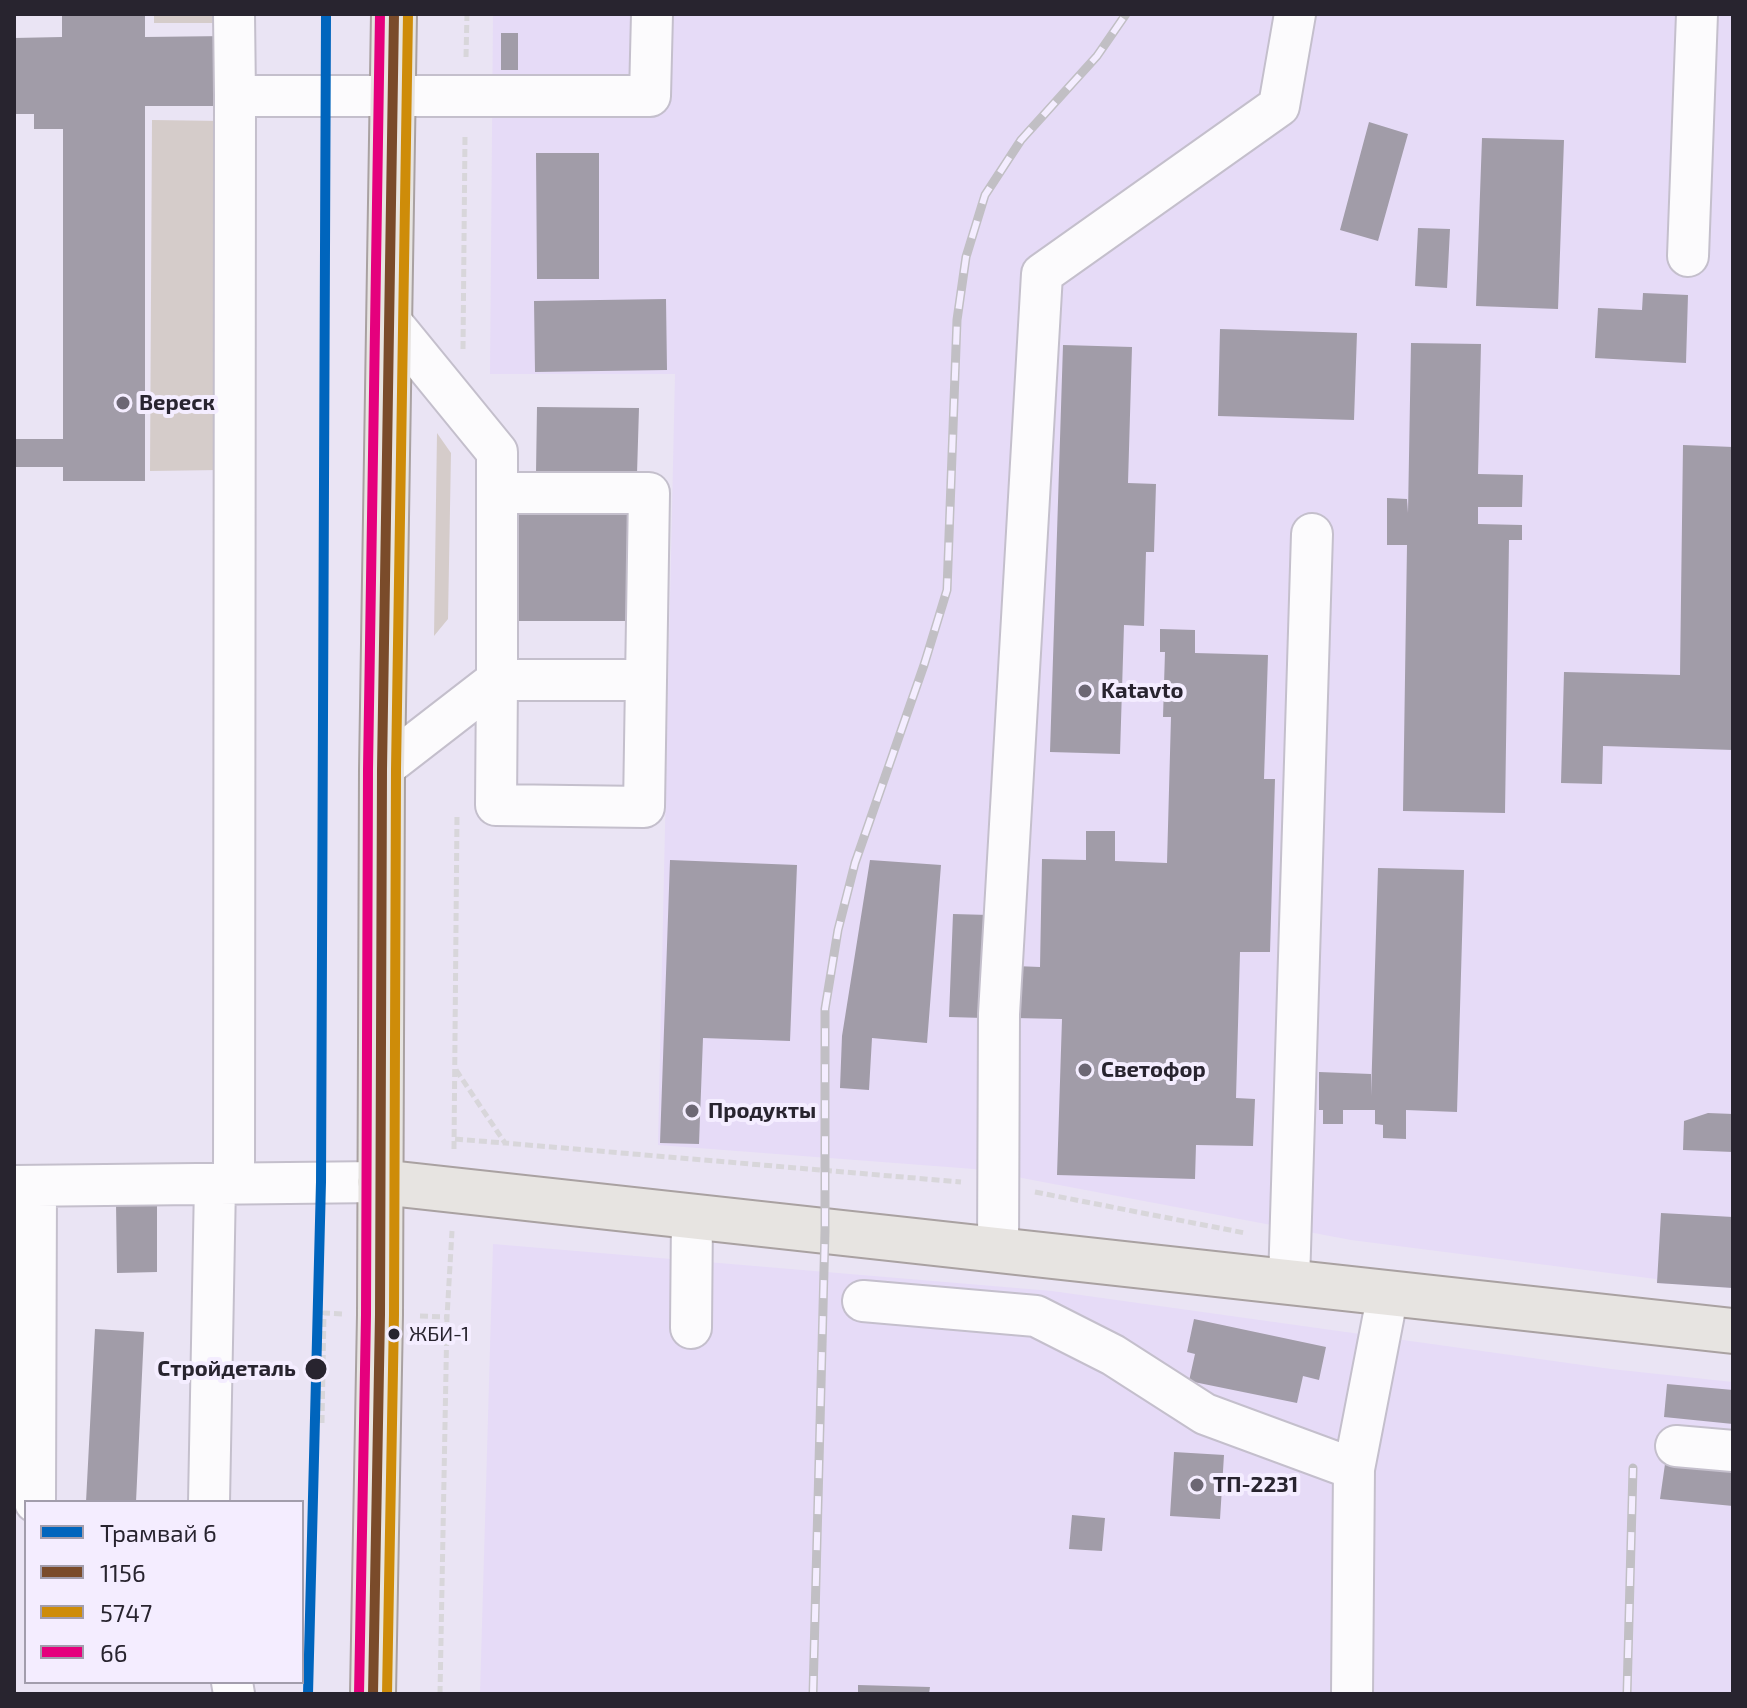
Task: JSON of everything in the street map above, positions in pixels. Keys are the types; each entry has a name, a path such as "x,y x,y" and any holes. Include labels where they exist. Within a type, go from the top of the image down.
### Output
{"main road":[{"path":"373,1694 382,769 394,14"},
{"path":"380,1182 998,1250 1290,1262 1388,1293 1733,1331"}],"lane":[{"path":"209,1500 224,1184 234,14"},
{"path":"235,96 650,96 652,14"},
{"path":"998,1250 999,1014 1042,274 1279,106 1295,14"},
{"path":"1688,256 1697,14"},
{"path":"390,321 497,452 496,805 644,807 649,493 498,493"},
{"path":"1290,1262 1312,534"},
{"path":"382,769 497,680 646,680"},
{"path":"25,1186 380,1182"},
{"path":"14,1230 25,1186"},
{"path":"25,1186 35,1500"},
{"path":"691,1328 692,1216"},
{"path":"1352,1694 1354,1469 1388,1293"},
{"path":"863,1301 1036,1316 1113,1355 1205,1414 1354,1469"},
{"path":"1676,1446 1733,1451"}],"path":[{"path":"462,411 467,14"},
{"path":"440,1694 447,1317 454,1190 457,804"},
{"path":"455,1068 505,1143"},
{"path":"454,1139 999,1185 1290,1262"}],"shaded area":[{"path":"154,14 218,14 218,23 154,23"},
{"path":"493,14 1733,14 1733,1288 1657,1283 1656,1279 1351,1240 974,1169 658,1145 675,374 490,374"},
{"path":"152,120 223,121 220,470 150,471"},
{"path":"437,433 451,453 448,619 434,636"},
{"name":"ЖБИ-1","path":"493,1244 1052,1291 1611,1369 1733,1382 1733,1694 480,1694"}],"building":[{"path":"62,14 145,14 145,37 227,36 228,106 145,106 145,481 63,481 63,467 14,467 14,439 63,439 63,129 34,129 34,114 14,114 14,38 62,37"},
{"path":"501,33 518,33 518,70 501,70"},
{"path":"1369,122 1408,134 1378,241 1340,230"},
{"path":"1482,138 1564,140 1558,309 1476,306"},
{"path":"536,153 599,153 599,279 537,279"},
{"path":"1418,228 1450,229 1447,288 1415,286"},
{"path":"1643,293 1688,295 1686,363 1595,358 1598,308 1642,310"},
{"path":"666,299 667,370 535,372 534,301"},
{"path":"1220,329 1357,333 1354,420 1218,416"},
{"path":"1411,343 1481,344 1478,474 1523,475 1522,507 1478,507 1478,524 1522,525 1522,540 1509,540 1505,813 1403,811 1407,545 1387,545 1387,498 1407,499 1408,513"},
{"path":"1063,345 1132,347 1128,483 1156,484 1154,552 1146,552 1144,626 1124,625 1120,754 1050,752"},
{"path":"537,407 639,408 637,474 536,473"},
{"path":"1683,445 1733,447 1733,750 1603,746 1602,784 1561,783 1564,672 1680,675"},
{"path":"509,513 627,513 627,621 508,621"},
{"path":"1160,629 1195,630 1195,653 1268,655 1264,779 1275,779 1270,952 1240,952 1236,1098 1255,1099 1253,1146 1196,1145 1195,1179 1057,1175 1062,1019 1014,1018 1015,966 1040,967 1042,859 1086,860 1086,831 1115,831 1115,861 1167,863 1171,717 1163,717 1165,652 1160,652"},
{"path":"670,860 797,865 790,1041 703,1038 699,1144 660,1143"},
{"path":"870,860 941,865 927,1043 872,1038 869,1090 840,1088 842,1036"},
{"path":"1378,868 1464,870 1457,1112 1406,1110 1406,1139 1383,1138 1383,1125 1375,1124 1375,1110 1343,1110 1343,1124 1323,1124 1323,1110 1319,1110 1319,1072 1371,1074 1371,1096"},
{"path":"953,914 989,915 984,1018 949,1017"},
{"path":"1708,1113 1733,1114 1733,1152 1683,1150 1684,1121"},
{"path":"157,1202 157,1272 117,1273 116,1203"},
{"path":"1661,1213 1733,1217 1733,1288 1657,1283"},
{"path":"1194,1319 1326,1347 1319,1380 1303,1376 1297,1403 1189,1381 1195,1354 1187,1352"},
{"path":"95,1329 144,1332 136,1500 86,1500"},
{"path":"1667,1384 1733,1390 1733,1424 1664,1417"},
{"name":"ТП-2231","path":"1174,1452 1224,1455 1220,1519 1170,1516"},
{"path":"1665,1464 1733,1470 1733,1506 1660,1499"},
{"path":"1072,1515 1105,1518 1102,1551 1069,1549"},
{"path":"858,1685 930,1687 929,1694 858,1694"}],"railway":[{"path":"813,1694 825,1231 825,1009 838,930 855,863 947,590 957,320 966,257 985,195 1021,140 1097,56 1126,14"},
{"path":"1627,1694 1633,1468"}],"tram line":[{"name":"6","path":"308,1694 321,1182 326,14"}],"transit line":[{"name":"66","path":"359,1694 366,1315 368,769 380,14"},
{"name":"1156","path":"373,1694 380,1315 382,769 394,14"},
{"name":"5747","path":"387,1694 394,1315 396,769 408,14"}],"place":[{"name":"Вереск","path":"123,403"},
{"name":"Katavto","path":"1085,691"},
{"name":"Светофор","path":"1085,1070"},
{"name":"Продукты","path":"692,1111"},
{"name":"ЖБИ-1","path":"394,1334"},
{"name":"Стройдеталь","path":"316,1369"},
{"name":"ТП-2231","path":"1197,1485"}]}
